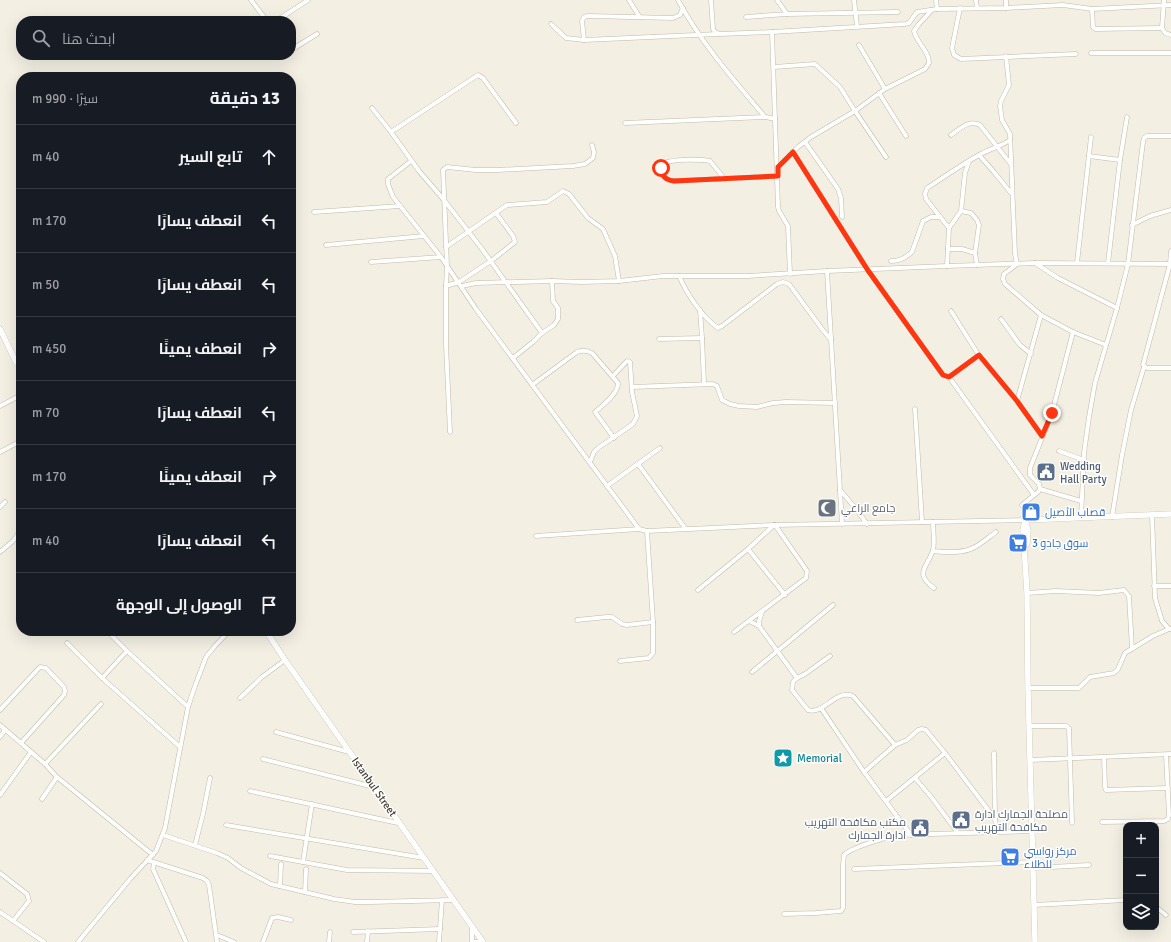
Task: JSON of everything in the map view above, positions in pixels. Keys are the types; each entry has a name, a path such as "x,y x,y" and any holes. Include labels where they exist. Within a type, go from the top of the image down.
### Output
{"street":[{"path":"251,0 263,16"},
{"path":"284,16 308,0"},
{"path":"629,0 639,16"},
{"path":"678,0 700,35 729,76 765,117"},
{"path":"711,0 713,29 715,32 720,34"},
{"path":"777,0 787,14"},
{"path":"857,26 854,0 858,0"},
{"path":"936,0 937,9"},
{"path":"976,0 977,8"},
{"path":"1006,0 1006,8"},
{"path":"1058,0 1058,5"},
{"path":"1164,0 1162,28 1165,34 1171,35"},
{"path":"552,24 566,38 584,40 772,32 907,24 917,12 932,9 1068,5 1092,9 1171,5"},
{"path":"584,40 582,21 584,17 677,17 680,15 683,8"},
{"path":"960,8 952,48 954,55 961,59 1076,54"},
{"path":"778,167 793,152 817,133 855,111 885,89 925,69 930,63 929,56 916,38 914,31 932,9"},
{"path":"1092,9 1094,29 1162,28"},
{"path":"746,16 898,12"},
{"path":"772,32 778,167 778,208 788,226 790,274"},
{"path":"296,47 317,34"},
{"path":"859,45 885,89"},
{"path":"1090,53 1171,53"},
{"path":"1006,56 1009,85 1000,106 1002,120 1009,131 1010,140 1011,194 1017,264"},
{"path":"774,67 816,64 840,88 886,157"},
{"path":"391,132 478,75 483,78 516,123"},
{"path":"879,93 906,136"},
{"path":"372,108 411,161 444,200 491,261 542,333"},
{"path":"625,123 765,117 775,119"},
{"path":"1108,263 1120,160 1127,117"},
{"path":"951,135 971,122 974,122 980,125 1010,163"},
{"path":"1081,518 1084,460 1089,417 1095,383 1128,264 1144,138 1150,136 1171,136"},
{"path":"1077,263 1091,137"},
{"path":"949,228 926,199 927,188 979,155 1010,140"},
{"path":"805,142 838,189 841,198 842,217"},
{"path":"450,432 446,345 447,266 443,170 444,168 453,167 476,170 498,170 586,164 593,158 594,152 592,145"},
{"path":"793,152 867,269 943,375 949,377 1034,495"},
{"path":"979,155 1011,194"},
{"path":"1089,156 1120,160"},
{"path":"722,178 710,161 705,160 666,162 661,168 662,173 668,180 778,176"},
{"path":"411,161 388,179 390,190 400,206 441,257 476,309 640,529"},
{"path":"947,266 949,228 961,211 965,172 969,161"},
{"path":"446,247 507,205 547,202 563,191 569,194 588,218 603,229 615,256 619,281"},
{"path":"314,212 400,206"},
{"path":"1132,225 1150,216 1171,210"},
{"path":"961,211 971,213 979,225 975,253 977,265"},
{"path":"460,284 514,242 513,236 496,213"},
{"path":"891,261 903,259 912,252 923,221 931,217 940,217"},
{"path":"326,245 424,236"},
{"path":"948,249 962,249 975,253"},
{"path":"1112,517 1131,410 1144,367 1143,362 1170,264 1171,251"},
{"path":"371,262 441,257"},
{"path":"1035,263 1058,278 1117,308"},
{"path":"446,286 476,283 619,281 663,276 748,276 867,269 1035,263 1170,264"},
{"path":"1017,264 1004,274 1005,284 1041,315 1073,332 1106,344"},
{"path":"827,271 842,524"},
{"path":"679,276 689,295 700,310 713,324 720,328 777,284 785,282 789,284 822,329 832,340"},
{"path":"513,358 542,333 554,325 558,319 558,308 553,301 552,281"},
{"path":"700,310 704,384"},
{"path":"950,311 979,355 1017,401 1042,436"},
{"path":"1017,401 1041,315"},
{"path":"1002,319 1020,345 1031,354"},
{"path":"0,328 16,361"},
{"path":"1040,489 1039,484 1031,476 1030,470 1052,413 1073,332"},
{"path":"659,339 702,338"},
{"path":"532,384 577,352 589,351 618,383 617,390 594,412 614,438"},
{"path":"949,377 979,355"},
{"path":"590,462 594,452 598,448 633,424 637,416 632,387 630,361 627,361 613,376"},
{"path":"1144,367 1171,368"},
{"path":"632,387 704,384 715,385 717,386 722,400 739,406 757,407 773,403 786,402 835,402"},
{"path":"0,406 16,398"},
{"path":"915,409 922,522"},
{"path":"0,452 16,444"},
{"path":"607,486 660,448"},
{"path":"1059,451 1084,460"},
{"path":"638,464 685,528"},
{"path":"1022,505 1040,489"},
{"path":"1040,489 1081,501"},
{"path":"840,490 867,524"},
{"path":"0,507 5,502"},
{"path":"536,536 640,529 647,531 685,528 774,525 1025,520 1171,514"},
{"path":"1028,688 1079,688 1090,677 1114,672 1120,665 1125,653 1152,636 1170,629 1162,621 1155,598 1152,515"},
{"path":"1027,537 1031,527 1034,524 1052,519"},
{"path":"1025,520 1027,528 1025,563"},
{"path":"1025,520 1023,530 1027,593 1031,831 1035,942"},
{"path":"933,522 933,551 925,566 923,574 926,583 934,588"},
{"path":"698,590 748,549 774,525"},
{"path":"734,632 804,581 806,578 807,572 774,525"},
{"path":"620,661 647,658 652,656 653,622 647,531"},
{"path":"933,551 947,552 969,550 996,532"},
{"path":"1,550 16,537"},
{"path":"748,549 785,594"},
{"path":"1154,586 1171,586"},
{"path":"1027,593 1056,591 1099,593 1124,590 1129,596 1132,649"},
{"path":"752,672 833,605"},
{"path":"759,626 762,612"},
{"path":"577,620 612,617 622,624 627,625 653,622"},
{"path":"749,621 759,626 797,678"},
{"path":"112,636 188,707"},
{"path":"78,942 130,878 156,851 163,836 188,707 206,657 224,636"},
{"name":"Istanbul Street","path":"269,636 482,942"},
{"path":"67,643 102,678 180,747"},
{"path":"102,678 127,651"},
{"path":"830,656 797,678 792,683 792,690 808,710 814,711 843,694 854,696 895,745"},
{"path":"240,698 262,677 285,660"},
{"path":"0,710 40,667 46,668 64,687 64,695 21,743"},
{"path":"44,764 101,704"},
{"path":"821,708 864,772 911,835"},
{"path":"0,725 57,777 152,855"},
{"path":"1029,726 1068,727 1070,732 1069,758 1072,822"},
{"path":"864,772 895,745 907,740 918,730 922,729 928,732 946,753 995,819"},
{"path":"0,737 5,730"},
{"path":"276,732 349,752"},
{"path":"0,795 31,752"},
{"path":"886,801 946,753"},
{"path":"994,753 995,819 997,832"},
{"path":"1030,760 1171,754"},
{"path":"1102,822 1167,820 1169,815 1166,755"},
{"path":"1104,757 1106,790 1168,788"},
{"path":"263,759 374,787"},
{"path":"42,799 57,777"},
{"path":"195,845 210,778"},
{"path":"915,778 958,833"},
{"path":"250,791 398,823"},
{"path":"303,862 312,804"},
{"path":"226,825 425,858"},
{"path":"784,914 841,911 843,908 843,859 847,853 886,838 911,835 1031,831"},
{"path":"163,836 217,853 253,875 272,884 334,899 355,902 454,900"},
{"path":"270,856 347,870 434,871"},
{"path":"147,860 207,880 217,942"},
{"path":"854,869 1032,862"},
{"path":"154,863 153,869 186,942"},
{"path":"280,864 280,886"},
{"path":"1032,868 1089,865"},
{"path":"305,892 306,869"},
{"path":"0,874 28,894 29,901 13,921"},
{"path":"438,942 442,900"},
{"path":"1034,905 1123,900"},
{"path":"1159,910 1166,915"},
{"path":"0,912 44,942"},
{"path":"263,942 272,918 278,917 292,920"},
{"path":"472,926 472,942"},
{"path":"353,932 440,929"},
{"path":"367,942 368,931"},
{"path":"330,932 330,942"},
{"path":"217,935 234,942"},
{"path":"475,942 482,942"}],"place":[{"name":"Wedding Hall Party","path":"1046,472"},
{"name":"جامع الراعي","path":"827,508"},
{"name":"قصاب الأصيل","path":"1031,512"},
{"name":"سوق جادو 3","path":"1018,543"},
{"name":"Memorial","path":"783,758"},
{"name":"مصلحة الجمارك ادارة مكافحة التهريب","path":"961,820"},
{"name":"مكتب مكافحة التهريب ادارة الجمارك","path":"920,828"},
{"name":"مركز رواسي للطلاء","path":"1010,857"}],"route":[{"path":"661,168 664,177 668,180 674,181 778,176 778,167 793,152 867,269 943,375 949,377 979,355 1017,401 1042,436 1052,413"}]}
